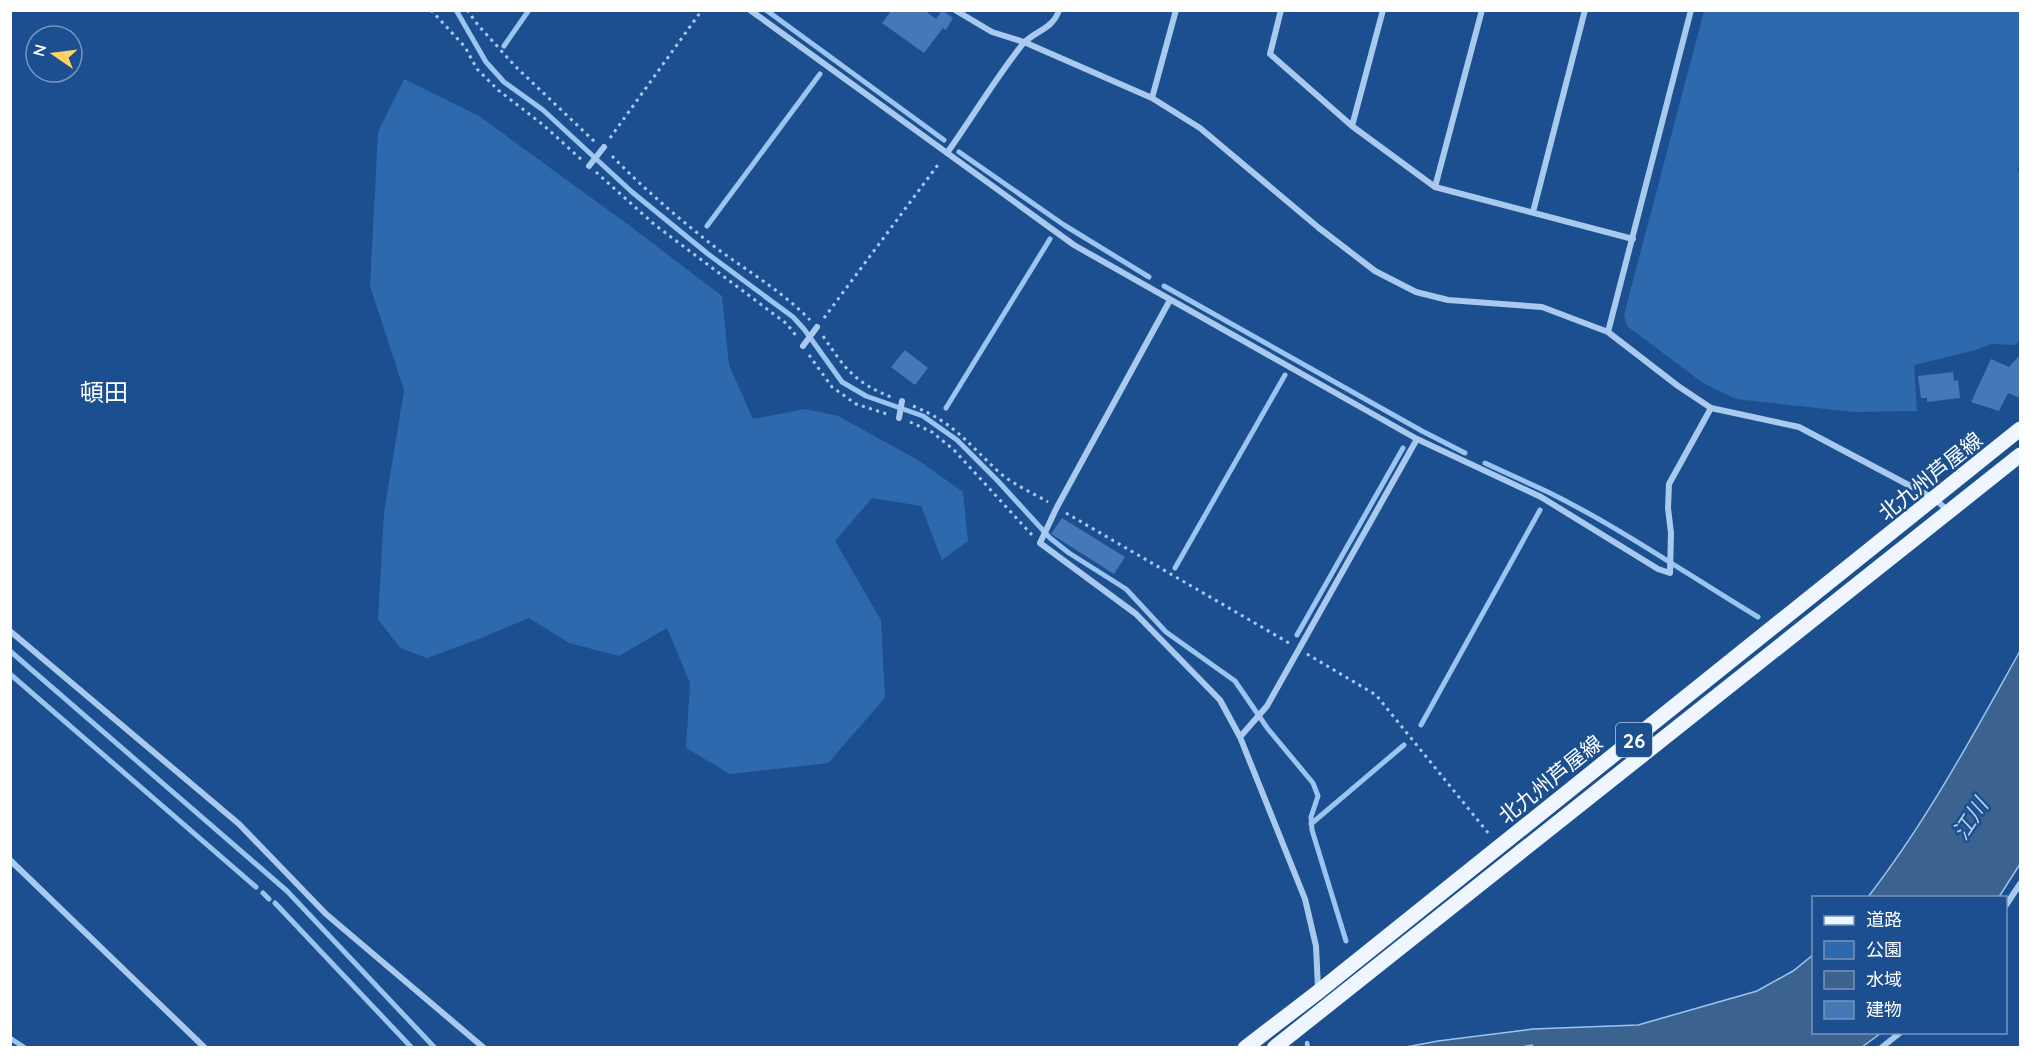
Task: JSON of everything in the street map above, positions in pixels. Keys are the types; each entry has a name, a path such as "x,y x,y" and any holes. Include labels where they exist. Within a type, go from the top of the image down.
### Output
{"main road":[{"name":"北九州芦屋線","path":"1245,1047 1318,992 2020,429"},
{"name":"北九州芦屋線","path":"1274,1047 1950,513 2020,455"}],"street":[{"path":"750,10 1074,245 1417,439 1541,497 1658,569 1670,573 1669,484 1711,408"},
{"path":"955,10 992,32 1024,42 1152,98 1200,128 1319,228 1375,271 1416,292 1448,300 1542,307 1608,332 1678,386 1711,408 1799,427 1935,499 1950,513"},
{"path":"946,153 1024,42 1047,28 1059,10"},
{"path":"1152,98 1176,10"},
{"path":"1281,10 1270,54 1352,126 1436,187 1632,239"},
{"path":"1352,126 1383,10"},
{"path":"1436,187 1482,10"},
{"path":"1533,212 1585,10"},
{"path":"1608,332 1691,10"},
{"path":"589,166 604,147"},
{"path":"1170,300 1057,507 1040,543 1136,614 1220,700 1240,738 1305,899 1316,946 1318,992"},
{"path":"803,346 817,327"},
{"path":"899,418 902,401"},
{"path":"1240,738 1267,706 1417,439"},
{"path":"10,631 239,824 326,914 484,1047"},
{"path":"10,860 205,1047"},
{"path":"2007,904 2020,884"},
{"path":"1881,1047 1898,1034"}],"path":[{"path":"431,10 465,47 477,69 498,90 542,124 655,225 787,324 832,387 856,404 932,432 954,450 1040,543"},
{"path":"467,10 478,26 515,66 594,142 604,147 643,189 716,247 798,307 817,327 844,368 868,388 934,414 963,435 1002,475 1376,694 1489,834"},
{"path":"604,147 702,10"},
{"path":"817,327 946,153"}],"green space":[{"path":"1704,11 2020,11 2020,166 2017,169 2020,173 2020,340 2015,345 1991,344 1976,350 1914,365 1917,411 1854,412 1736,399 1703,383 1627,326 1624,315"},
{"path":"404,79 479,116 722,296 729,365 753,419 805,409 838,416 918,460 963,492 968,541 942,560 921,506 872,498 835,541 881,620 885,698 828,763 730,774 686,748 690,683 667,628 619,656 569,643 529,618 427,658 400,648 378,619 384,513 404,390 370,286 378,132"}],"water":[{"name":"江川","path":"2020,651 2020,864 2000,896 1869,896 1930,808"},
{"path":"1812,956 1812,1034 1880,1034 1862,1047 1534,1048 1532,1045 1517,1048 1406,1047 1533,1029 1638,1025 1757,991 1793,971"}],"building":[{"path":"892,10 924,10 936,19 942,10 953,18 946,30 943,28 924,53 882,23"},
{"path":"905,350 928,368 915,385 891,367"},
{"path":"2020,355 2020,398 2008,393 1999,411 1971,402 1991,359 2009,367"},
{"path":"1953,372 1954,381 1958,380 1960,398 1927,402 1927,398 1921,398 1918,376"},
{"path":"1062,518 1125,557 1114,574 1051,534"}],"waterway":[{"path":"456,10 486,62 504,82 543,110 632,192 708,254 793,317 842,382 866,396 923,416 957,440 1050,538 1069,553 1126,589 1166,632 1235,681 1268,729 1313,783 1318,796 1311,817 1312,830 1346,941"},
{"path":"504,46 529,10"},
{"path":"766,10 944,140"},
{"path":"707,226 820,74"},
{"path":"959,152 1064,225 1149,277"},
{"path":"946,408 1050,239"},
{"path":"1164,286 1465,453"},
{"path":"1175,568 1285,375"},
{"path":"1297,635 1403,448"},
{"path":"1485,463 1548,492 1602,521 1758,617"},
{"path":"1421,725 1540,510"},
{"path":"10,651 287,891 435,1048"},
{"path":"10,674 256,887"},
{"path":"1311,824 1404,745"},
{"path":"263,893 269,899"},
{"path":"275,903 412,1048"},
{"path":"10,1038 25,1048"}],"district":[{"name":"頓田","path":"104,392"}]}
